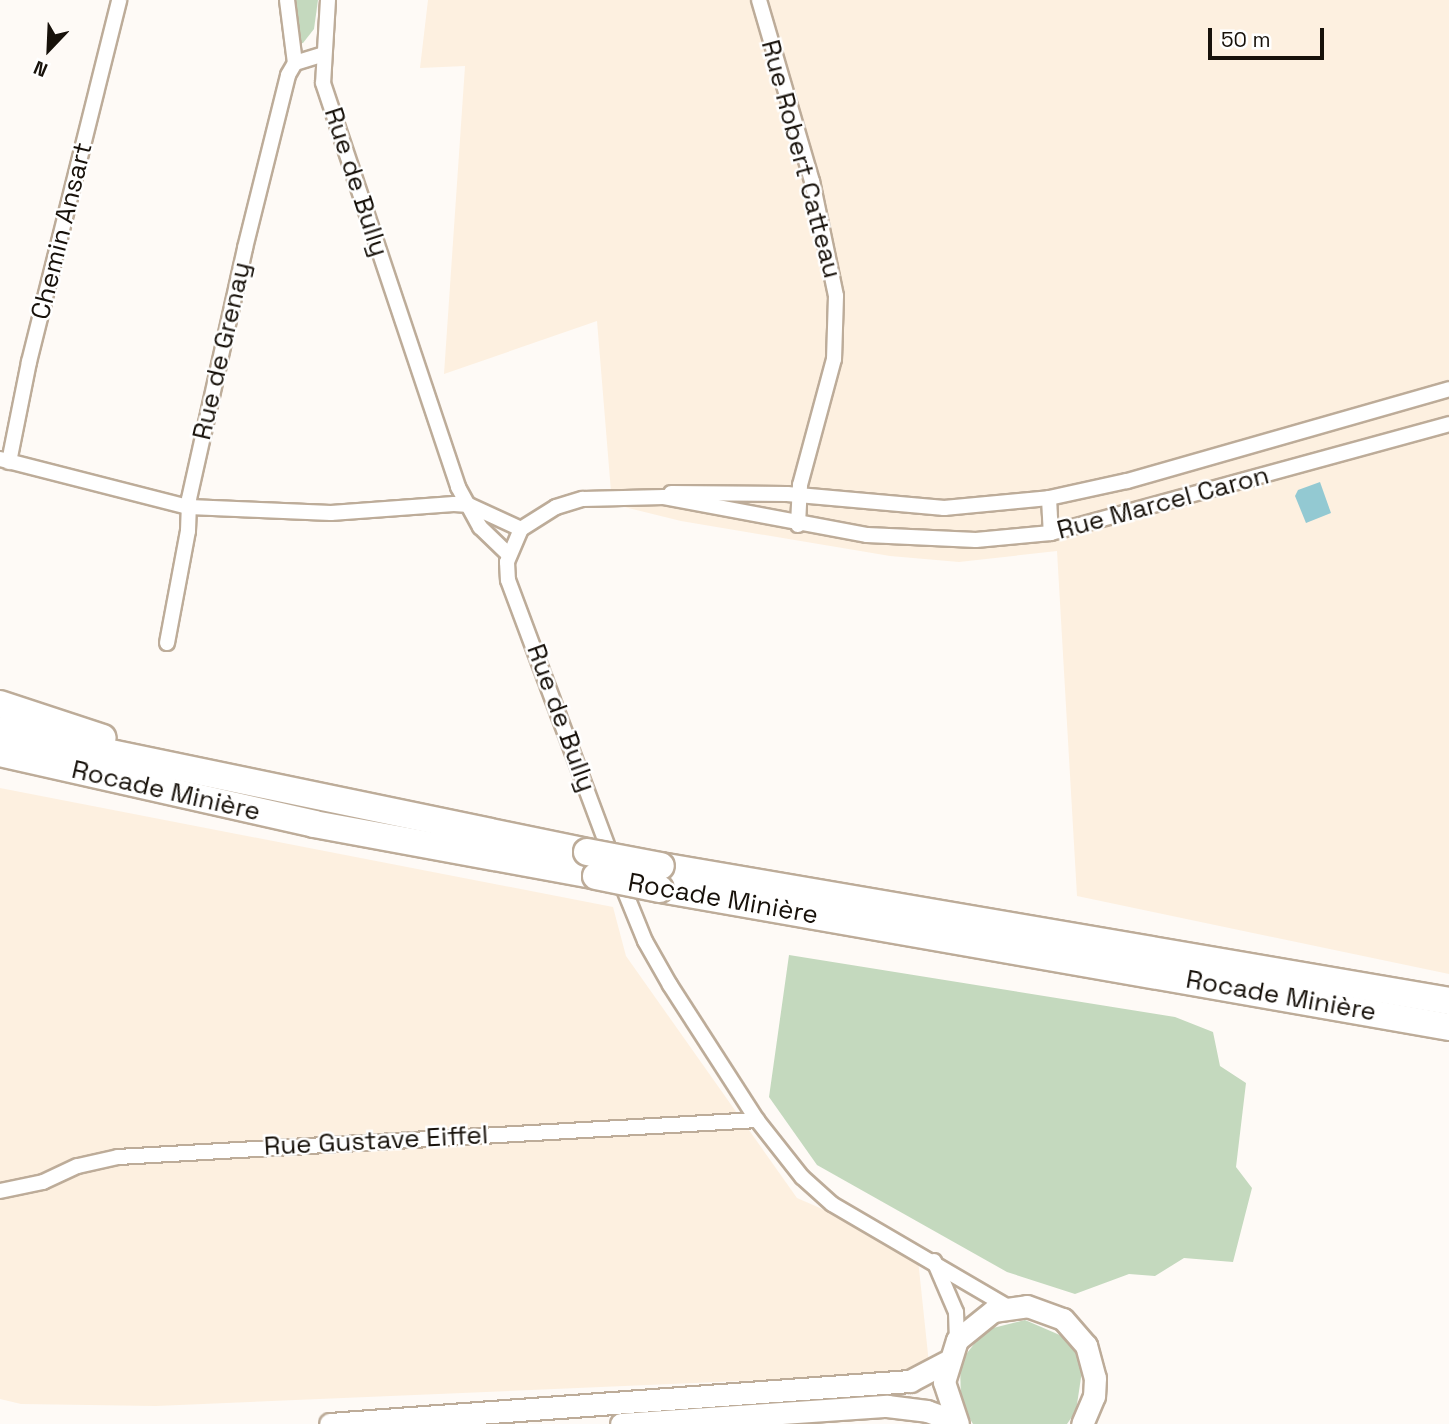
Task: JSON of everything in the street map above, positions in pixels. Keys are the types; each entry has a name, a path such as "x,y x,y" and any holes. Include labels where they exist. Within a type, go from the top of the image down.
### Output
{"highway":[{"path":"0,704 166,754 184,772"},
{"name":"Rocade Minière","path":"0,730 591,864"},
{"name":"Rocade Minière","path":"0,753 121,782 591,864 1449,1027"},
{"path":"0,764 121,782"},
{"name":"Rocade Minière","path":"660,877 1449,1001"}],"main road":[{"path":"956,1422 945,1392 946,1362 957,1339 979,1318 1008,1307 1046,1311 1076,1331 1092,1360 1096,1378 1087,1420"},
{"path":"330,1424 910,1381 946,1362"},
{"path":"621,1424 887,1406 927,1411 956,1422"}],"street":[{"name":"Chemin Ansart","path":"5,460 118,0"},
{"path":"287,0 295,63 322,55"},
{"name":"Rue de Bully","path":"328,0 322,55 327,95 458,487 480,527 509,555 508,580 645,941 757,1119 818,1194 1008,1307"},
{"name":"Rue Robert Catteau","path":"759,0 825,230 836,296 834,359 806,462 798,525"},
{"name":"Rue de Grenay","path":"167,643 188,507 245,248 288,75 295,63"},
{"name":"Rue Marcel Caron","path":"664,497 672,492 802,496 944,508 1049,498 1127,481 1449,389"},
{"name":"Rue Marcel Caron","path":"521,528 556,507 583,499 664,497 798,525 940,539 1051,533 1449,424"},
{"path":"5,460 188,507 331,513 469,505 521,528 509,555"},
{"path":"1049,498 1051,533"},
{"name":"Rue Gustave Eiffel","path":"0,1191 43,1182 78,1166 118,1157 757,1119"},
{"path":"934,1261 956,1312 957,1339"}],"shaded area":[{"path":"428,0 1449,0 1449,974 1077,896 1057,551 959,562 890,556 681,521 612,504 597,321 444,374 465,66 420,68"},
{"path":"0,788 613,907 626,956 797,1198 917,1250 930,1373 156,1406 21,1404 0,1399"}],"green space":[{"path":"292,0 318,0 314,29 303,43 295,44"},
{"path":"789,955 1175,1017 1213,1032 1220,1066 1246,1083 1236,1167 1252,1188 1233,1262 1184,1258 1155,1276 1129,1274 1075,1294 1007,1272 817,1165 769,1097"},
{"path":"1025,1320 1062,1336 1075,1352 1082,1371 1076,1411 1067,1424 973,1424 961,1404 960,1362 985,1330"}],"water":[{"path":"1320,482 1331,513 1306,523 1295,496 1298,490"}]}
